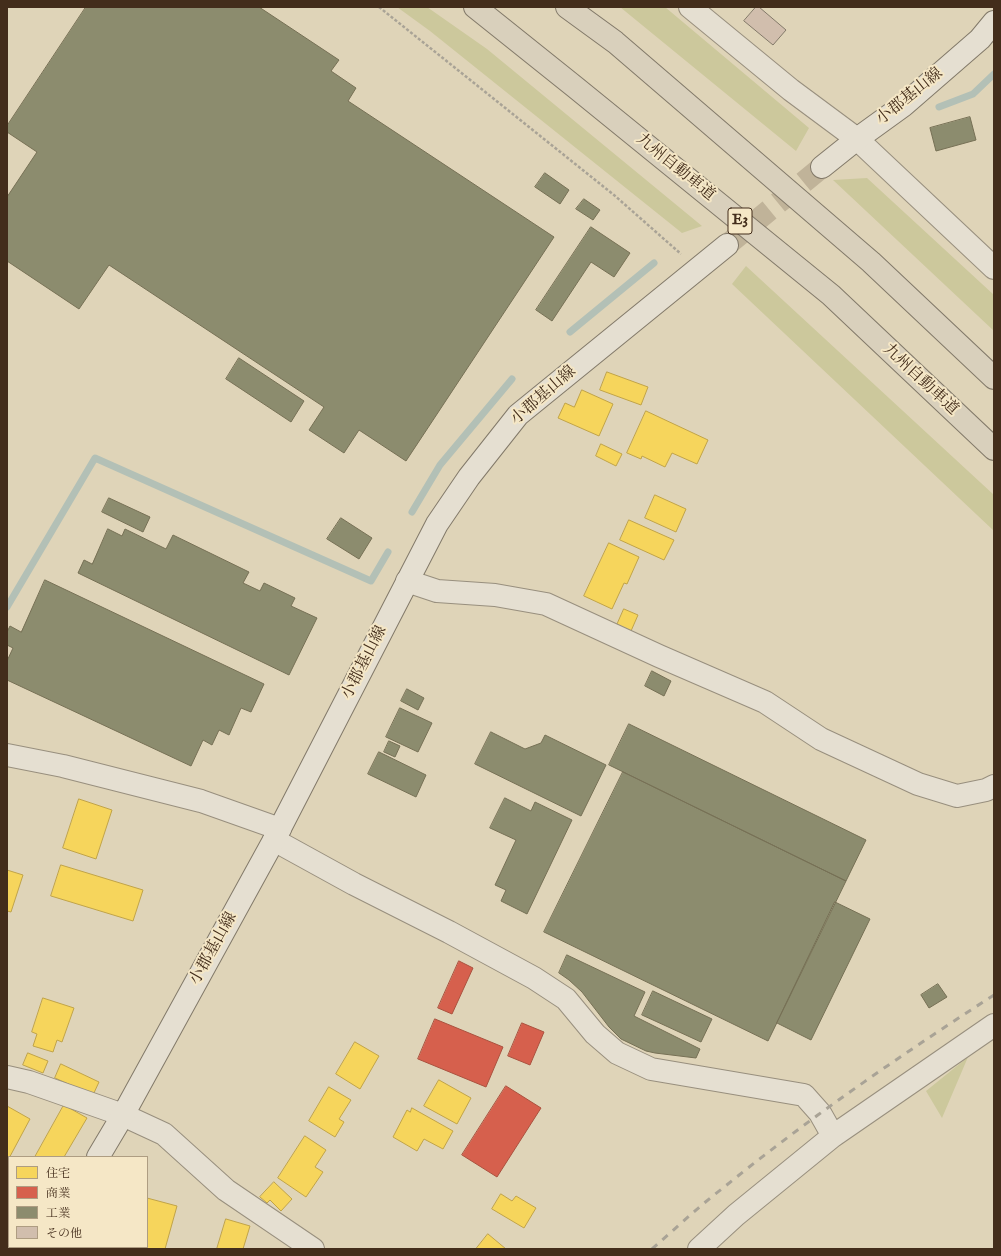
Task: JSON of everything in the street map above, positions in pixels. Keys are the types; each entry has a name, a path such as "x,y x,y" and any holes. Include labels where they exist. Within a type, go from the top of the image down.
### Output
{"highway":[{"name":"九州自動車道","path":"475,7 575,86 831,295 994,449"},
{"path":"567,7 614,42 871,262 994,378"}],"street":[{"path":"690,7 791,90 857,138 994,268"},
{"name":"小郡基山線","path":"822,167 857,138 904,105 980,39 994,22"},
{"name":"小郡基山線","path":"99,1156 123,1115 277,834 437,524 469,477 518,415 727,245"},
{"path":"407,582 437,591 495,595 546,604 659,656 765,702 821,739 918,784 957,796 986,790 994,786"},
{"path":"7,755 63,766 201,801 277,834 354,884 449,932 534,978 566,999 595,1034 617,1053 651,1069 804,1095 820,1113 833,1136"},
{"path":"699,1249 736,1215 833,1136 994,1025"},
{"path":"7,1077 29,1082 123,1115 164,1134 226,1190 313,1249"}],"path":[{"path":"379,7 614,195 698,269"}],"shaded area":[{"path":"397,7 427,7 487,49 702,226 682,233 430,31"},
{"path":"620,7 665,7 809,128 796,151"},
{"path":"867,178 994,295 994,331 833,180"},
{"path":"746,266 994,495 994,531 732,284"},
{"path":"968,1057 942,1118 926,1091"}],"building: 住宅":[{"path":"607,372 648,387 641,405 600,390"},
{"path":"582,390 613,404 599,436 558,418 565,403 574,407"},
{"path":"646,411 708,440 697,464 672,453 665,467 642,456 641,459 627,453"},
{"path":"601,444 622,454 616,466 596,456"},
{"path":"655,495 686,509 676,532 645,518"},
{"path":"629,520 674,540 664,560 620,540"},
{"path":"609,543 639,557 627,584 624,583 612,609 584,596"},
{"path":"624,609 638,615 631,631 617,625"},
{"path":"79,799 112,810 96,859 63,848"},
{"path":"61,865 143,890 133,921 51,896"},
{"path":"7,870 23,875 11,912 7,911"},
{"path":"43,998 74,1008 62,1042 57,1040 53,1052 33,1046 37,1034 32,1032"},
{"path":"355,1042 379,1056 360,1089 336,1074"},
{"path":"28,1053 48,1061 43,1073 23,1065"},
{"path":"61,1064 99,1082 93,1095 55,1078"},
{"path":"439,1080 471,1098 457,1124 424,1106"},
{"path":"329,1087 351,1100 339,1119 344,1122 335,1137 309,1121"},
{"path":"64,1105 87,1118 65,1156 36,1156"},
{"path":"7,1106 30,1119 10,1156 8,1156 7,1162"},
{"path":"412,1108 453,1131 443,1149 424,1139 417,1151 393,1137 407,1110 410,1112"},
{"path":"305,1136 326,1150 315,1167 323,1172 306,1197 278,1178"},
{"path":"274,1182 292,1199 281,1211 270,1200 267,1203 260,1197"},
{"path":"501,1194 512,1201 516,1196 536,1208 524,1228 492,1209"},
{"path":"148,1198 177,1206 165,1249 133,1249 148,1248"},
{"path":"226,1219 250,1226 243,1249 217,1249"},
{"path":"488,1234 506,1249 476,1249"}],"building: 商業":[{"path":"459,961 473,968 452,1014 438,1008"},
{"path":"435,1019 503,1047 486,1087 418,1059"},
{"path":"522,1023 544,1032 530,1065 508,1056"},
{"path":"506,1086 541,1108 497,1177 462,1155"}],"building: 工業":[{"path":"86,7 259,7 339,60 331,71 356,88 348,101 554,237 406,461 359,430 344,453 309,430 324,407 109,265 79,309 7,261 7,197 37,152 7,132 7,126"},
{"path":"970,117 976,140 936,151 930,128"},
{"path":"545,173 569,190 560,204 535,187"},
{"path":"584,199 600,210 593,220 576,209"},
{"path":"591,227 630,253 614,277 591,262 552,321 536,310"},
{"path":"239,358 304,401 291,422 226,379"},
{"path":"109,498 150,517 143,532 102,512"},
{"path":"341,518 372,538 359,559 327,539"},
{"path":"108,529 122,536 125,529 166,549 173,535 249,572 243,583 260,591 264,583 295,598 291,606 317,618 289,675 78,573 84,560 92,564"},
{"path":"45,580 264,684 251,712 241,708 229,735 219,730 212,745 203,740 191,766 7,680 7,661 13,648 7,645 7,632 10,626 21,632"},
{"path":"652,671 671,681 664,696 645,686"},
{"path":"407,689 424,698 418,710 401,701"},
{"path":"400,708 432,723 418,752 386,737"},
{"path":"629,724 866,840 846,881 609,765"},
{"path":"491,732 525,749 541,743 545,735 606,765 581,816 475,764"},
{"path":"389,741 400,746 395,757 384,752"},
{"path":"379,752 426,775 416,797 368,774"},
{"path":"623,772 846,881 768,1041 544,932"},
{"path":"505,798 531,811 535,802 572,820 527,914 501,901 506,890 495,885 516,840 490,828"},
{"path":"835,902 870,919 811,1040 777,1023"},
{"path":"567,955 645,992 634,1016 700,1049 696,1058 646,1051 621,1039 609,1027 582,992 559,973"},
{"path":"938,984 947,997 929,1008 921,995"},
{"path":"653,991 712,1019 701,1042 642,1015"}],"building: その他":[{"path":"756,7 759,7 786,30 773,45 744,21"}],"waterway":[{"path":"939,107 973,94 994,74"},
{"path":"570,332 654,263"},
{"path":"412,512 440,465 512,379"},
{"path":"7,607 95,458 371,581 388,552"}],"tunnel":[{"path":"727,245 822,167"}],"railway":[{"path":"652,1249 705,1203 822,1112 890,1064 994,995"}]}
